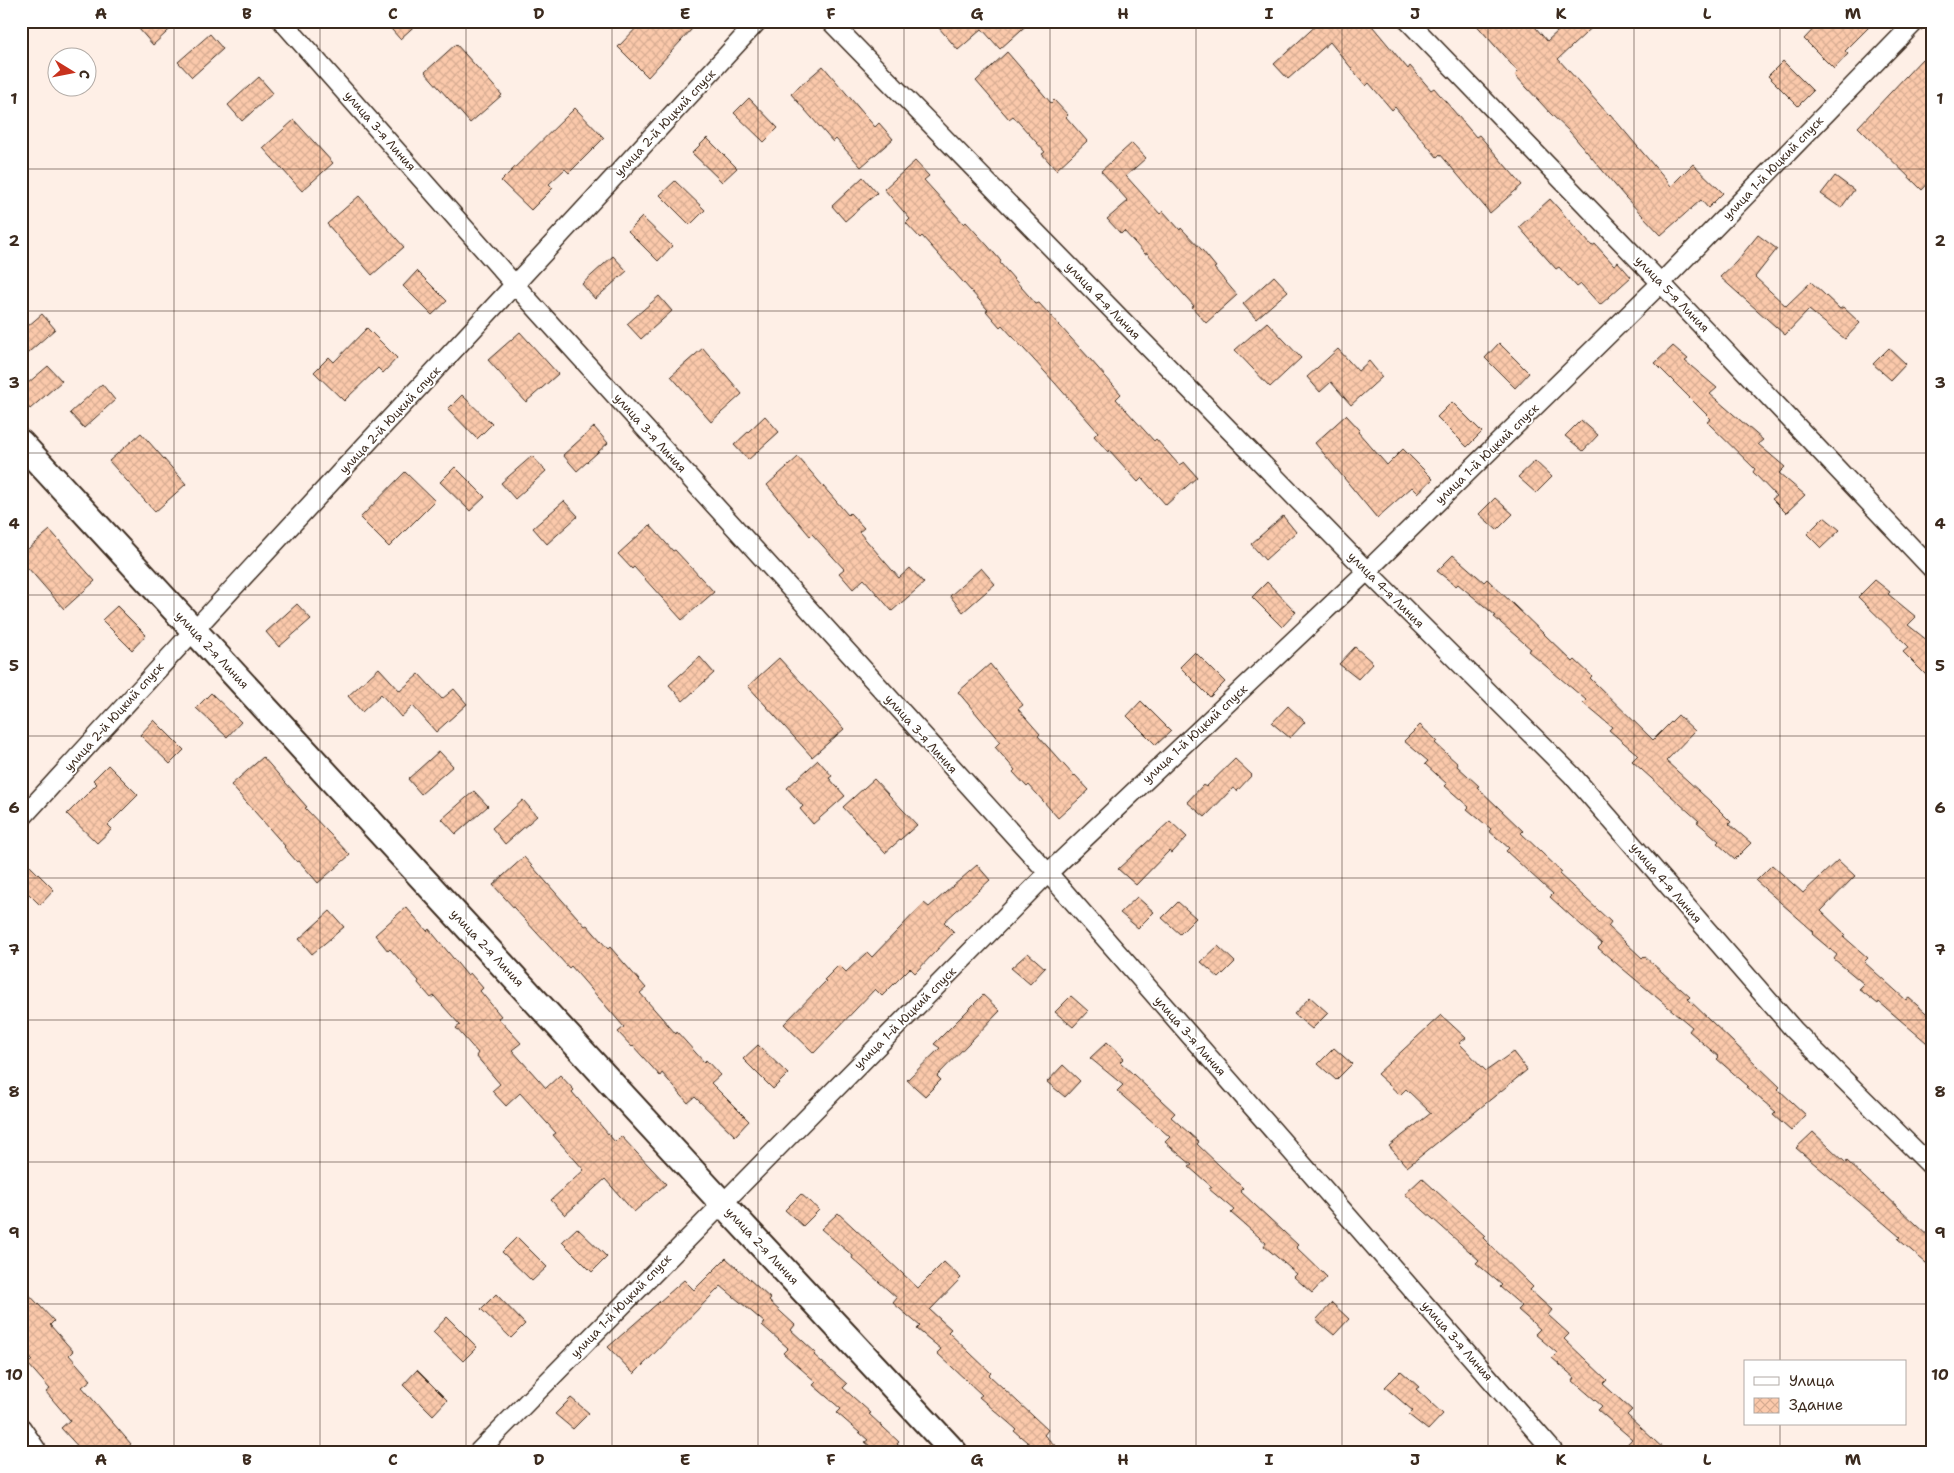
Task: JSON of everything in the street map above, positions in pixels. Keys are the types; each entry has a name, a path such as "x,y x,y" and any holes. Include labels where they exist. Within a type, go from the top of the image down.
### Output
{"street":[{"name":"улица 3-я Линия","path":"282,21 515,285 1048,873 1554,1452"},
{"name":"улица 2-й Юцкий спуск","path":"21,819 758,21"},
{"name":"улица 4-я Линия","path":"830,21 1367,571 1572,775 1794,1030 1933,1168"},
{"name":"улица 5-я Линия","path":"1408,21 1661,283 1933,570"},
{"name":"улица 1-й Юцкий спуск","path":"478,1452 1048,873 1367,571 1661,283 1916,21"},
{"name":"улица 2-я Линия","path":"21,443 954,1452"},
{"path":"21,1426 38,1452"}],"building":[{"path":"148,21 179,21 153,45 139,29"},
{"path":"384,21 420,21 400,39"},
{"path":"643,21 684,21 692,29 648,77 618,47"},
{"path":"933,21 1031,21 1000,49 982,29 958,50"},
{"path":"1321,21 1368,21 1408,69 1410,66 1431,90 1434,88 1476,137 1479,135 1522,185 1490,213 1440,154 1437,157 1395,107 1392,110 1369,83 1366,86 1330,42 1288,79 1274,64"},
{"path":"1473,21 1530,21 1547,41 1569,21 1599,21 1558,59 1610,114 1671,186 1693,164 1723,193 1708,208 1701,200 1661,235 1625,197 1570,132 1515,75 1518,72"},
{"path":"1821,21 1875,21 1845,51 1848,54 1834,69 1804,39"},
{"path":"210,34 223,49 192,77 178,62"},
{"path":"456,44 502,95 470,123 425,72"},
{"path":"1007,52 1051,103 1054,100 1068,115 1066,117 1087,141 1056,170 1042,154 1045,152 1013,116 1009,119 976,81"},
{"path":"1922,59 1933,68 1933,178 1922,190 1858,127"},
{"path":"1783,61 1813,91 1798,106 1768,76"},
{"path":"823,66 875,127 879,123 893,139 861,167 836,139 833,142 791,94"},
{"path":"259,77 273,93 242,121 228,105"},
{"path":"749,98 778,128 764,142 734,113"},
{"path":"575,108 604,138 569,173 565,169 549,184 553,188 531,210 501,181"},
{"path":"294,120 333,163 302,191 263,148"},
{"path":"707,138 737,168 722,182 692,153"},
{"path":"1132,143 1146,158 1126,176 1160,214 1163,211 1203,251 1216,267 1214,268 1237,295 1206,323 1192,307 1194,306 1147,253 1145,254 1124,231 1121,234 1107,219 1128,201 1101,171"},
{"path":"915,161 929,176 924,180 964,224 966,222 1036,304 1039,303 1121,394 1116,399 1154,441 1156,439 1179,465 1184,462 1197,477 1166,505 1142,478 1138,482 1109,450 1108,452 1094,436 1098,432 1055,383 1002,325 1000,327 986,311 988,310 922,236 920,238 906,223 910,219 884,189"},
{"path":"1835,176 1854,190 1841,208 1821,194"},
{"path":"863,177 877,193 845,221 832,206"},
{"path":"675,181 705,210 690,225 660,195"},
{"path":"359,196 404,247 372,275 327,224"},
{"path":"1550,199 1592,246 1595,244 1614,265 1618,262 1631,277 1600,305 1581,284 1577,287 1559,267 1556,269 1519,227"},
{"path":"642,217 672,246 658,261 628,231"},
{"path":"1758,235 1777,249 1755,277 1786,306 1811,282 1840,309 1843,307 1860,323 1845,339 1809,310 1785,335 1720,277 1736,262"},
{"path":"613,256 627,271 595,299 582,284"},
{"path":"417,271 447,301 432,315 403,286"},
{"path":"1274,276 1288,291 1256,319 1243,304"},
{"path":"659,296 672,311 641,339 627,324"},
{"path":"42,314 55,329 21,359 21,332"},
{"path":"1267,322 1301,358 1270,387 1235,350"},
{"path":"367,328 397,358 383,373 378,368 344,401 314,372 329,357 334,362"},
{"path":"520,332 558,374 526,402 488,360"},
{"path":"1499,343 1529,373 1515,388 1485,358"},
{"path":"1673,346 1688,359 1685,361 1717,388 1710,394 1763,440 1758,444 1785,467 1779,473 1805,495 1786,513 1772,499 1776,496 1753,472 1755,469 1707,422 1711,419 1655,363"},
{"path":"703,348 742,394 711,422 671,376"},
{"path":"1889,348 1906,364 1891,380 1873,364"},
{"path":"1338,349 1358,371 1369,361 1382,377 1351,405 1331,382 1320,392 1307,377"},
{"path":"48,366 62,381 30,409 21,398 21,389"},
{"path":"102,384 115,400 84,428 70,413"},
{"path":"462,395 492,424 477,439 448,409"},
{"path":"1452,402 1482,432 1467,447 1437,417"},
{"path":"1346,415 1360,430 1358,432 1387,465 1403,449 1433,479 1418,493 1412,487 1377,518 1315,443"},
{"path":"765,416 779,432 748,460 734,445"},
{"path":"1581,420 1598,435 1583,451 1565,436"},
{"path":"594,427 608,443 577,471 563,455"},
{"path":"141,433 186,484 155,512 109,461"},
{"path":"532,456 546,471 515,499 501,483"},
{"path":"798,457 848,515 850,513 864,528 859,532 899,578 910,568 924,583 892,611 864,579 853,589 839,573 844,569 812,534 810,536 767,485"},
{"path":"1535,461 1552,477 1536,493 1518,477"},
{"path":"455,467 485,497 470,511 440,482"},
{"path":"405,472 435,501 389,547 360,518"},
{"path":"1495,498 1513,514 1497,530 1479,514"},
{"path":"564,501 578,516 547,544 533,528"},
{"path":"1283,516 1296,532 1265,560 1251,544"},
{"path":"1824,517 1840,530 1821,548 1807,534"},
{"path":"650,525 714,592 682,620 634,567 632,569 618,554"},
{"path":"50,530 95,581 64,609 21,560 21,555"},
{"path":"1453,555 1484,582 1487,579 1573,662 1575,660 1592,676 1590,678 1653,740 1678,715 1695,731 1666,761 1711,802 1731,822 1729,824 1751,843 1735,859 1717,843 1719,841 1697,822 1699,821 1632,761 1638,755 1609,730 1612,727 1583,703 1586,700 1528,651 1531,649 1494,617 1496,616 1458,584 1456,586 1437,571"},
{"path":"981,568 995,584 963,612 950,596"},
{"path":"1875,580 1890,592 1888,594 1916,617 1908,625 1933,645 1933,682 1903,652 1909,647 1858,597"},
{"path":"1267,582 1296,612 1282,627 1252,597"},
{"path":"297,604 311,619 279,647 266,632"},
{"path":"117,606 146,635 132,650 102,620"},
{"path":"1355,647 1373,663 1358,679 1339,664"},
{"path":"1195,652 1225,682 1210,697 1180,667"},
{"path":"700,657 714,673 683,701 669,685"},
{"path":"779,658 844,729 812,757 748,686"},
{"path":"990,664 1023,705 1018,709 1040,734 1038,736 1089,790 1058,818 1029,785 1027,787 1013,772 1015,770 995,747 1000,742 958,692"},
{"path":"379,668 400,691 419,674 442,699 454,689 467,704 436,732 413,706 401,717 381,694 362,712 348,696"},
{"path":"211,693 241,722 227,737 196,708"},
{"path":"1141,701 1171,731 1156,745 1127,716"},
{"path":"1288,706 1305,722 1290,738 1272,723"},
{"path":"154,720 184,750 170,764 140,735"},
{"path":"1420,725 1437,741 1435,743 1458,764 1457,766 1479,786 1477,787 1523,831 1521,833 1562,872 1559,874 1611,922 1608,926 1642,958 1644,956 1690,997 1688,999 1780,1087 1778,1089 1806,1115 1791,1131 1773,1115 1776,1112 1746,1087 1748,1086 1717,1059 1719,1057 1689,1031 1692,1027 1598,948 1602,944 1550,897 1553,894 1506,851 1509,848 1489,831 1491,829 1467,809 1469,807 1445,786 1447,784 1425,764 1428,761 1404,741"},
{"path":"439,751 453,766 421,794 408,779"},
{"path":"263,757 307,807 305,808 350,855 318,883 299,861 297,862 231,785"},
{"path":"1235,759 1252,775 1237,791 1233,788 1205,817 1187,802 1203,785 1206,787"},
{"path":"818,760 832,776 829,778 845,796 813,824 800,809 803,806 787,788"},
{"path":"108,765 138,795 108,825 112,829 97,843 67,814 97,784 93,780"},
{"path":"874,779 917,825 885,853 843,807"},
{"path":"474,791 488,806 456,834 442,819"},
{"path":"523,800 537,816 505,844 492,828"},
{"path":"1170,821 1187,837 1172,853 1169,851 1136,885 1118,869"},
{"path":"21,857 54,890 40,905 21,886"},
{"path":"524,857 585,926 587,925 608,949 610,947 646,988 640,993 676,1034 677,1032 704,1062 706,1060 720,1075 711,1083 749,1121 735,1136 695,1097 688,1103 662,1073 660,1076 632,1047 618,1032 624,1027 571,966 569,968 493,885"},
{"path":"1838,860 1855,876 1821,911 1845,934 1843,936 1868,958 1864,962 1906,1000 1909,998 1933,1019 1933,1048 1879,1002 1878,1004 1859,989 1864,984 1834,959 1837,955 1756,881 1772,865 1803,893"},
{"path":"977,865 990,880 944,922 954,932 915,973 910,968 882,996 875,989 814,1053 784,1024 839,965 846,972 867,952 872,957 924,903 929,907"},
{"path":"1137,897 1154,912 1138,928 1120,913"},
{"path":"1178,902 1196,918 1180,934 1162,918"},
{"path":"406,907 427,931 429,929 467,975 470,973 483,988 480,991 501,1016 498,1018 521,1043 512,1050 546,1088 560,1075 574,1090 572,1092 615,1142 621,1136 666,1184 634,1212 605,1179 565,1215 551,1200 584,1170 553,1135 556,1133 520,1093 506,1106 492,1091 500,1084 476,1056 478,1053 456,1028 460,1025 434,996 431,998 418,983 419,981 390,949 388,951 375,935"},
{"path":"330,911 344,927 312,954 299,939"},
{"path":"1218,946 1235,962 1219,978 1201,962"},
{"path":"1028,953 1045,968 1030,984 1011,968"},
{"path":"983,995 1000,1011 937,1076 941,1080 925,1096 907,1080 940,1048 934,1044"},
{"path":"1071,996 1088,1011 1073,1027 1055,1012"},
{"path":"1310,997 1328,1013 1312,1029 1294,1014"},
{"path":"1441,1015 1466,1038 1459,1043 1486,1071 1513,1052 1527,1070 1407,1167 1389,1146 1431,1113 1406,1089 1400,1095 1377,1074"},
{"path":"1107,1042 1124,1058 1120,1062 1175,1113 1171,1117 1199,1142 1197,1144 1243,1188 1240,1191 1298,1245 1296,1247 1327,1277 1312,1293 1294,1277 1297,1274 1264,1246 1266,1243 1231,1213 1234,1210 1209,1189 1212,1187 1189,1167 1192,1165 1165,1142 1170,1137 1117,1091 1123,1085 1090,1058"},
{"path":"758,1045 788,1074 773,1089 743,1059"},
{"path":"1334,1048 1352,1064 1336,1080 1318,1064"},
{"path":"1063,1065 1080,1081 1065,1097 1047,1082"},
{"path":"1813,1132 1933,1240 1933,1269 1898,1239 1900,1237 1796,1148"},
{"path":"1422,1178 1485,1236 1483,1238 1533,1287 1530,1290 1552,1310 1548,1315 1569,1334 1564,1339 1607,1380 1603,1384 1632,1410 1627,1415 1667,1452 1620,1452 1632,1439 1598,1410 1602,1406 1573,1381 1575,1378 1552,1358 1557,1353 1535,1334 1540,1329 1518,1310 1522,1306 1500,1287 1502,1285 1476,1263 1479,1260 1405,1194"},
{"path":"801,1194 819,1210 803,1226 785,1210"},
{"path":"838,1213 918,1288 944,1262 961,1278 930,1310 951,1329 948,1332 991,1373 989,1375 1048,1430 1044,1435 1062,1452 1039,1452 1014,1431 1016,1429 979,1397 982,1395 937,1353 941,1349 917,1329 920,1326 893,1303 897,1298 852,1258 853,1256 821,1229"},
{"path":"577,1228 607,1257 592,1272 562,1242"},
{"path":"517,1237 547,1267 532,1281 502,1252"},
{"path":"726,1258 771,1299 769,1301 795,1325 791,1330 816,1353 814,1355 847,1384 843,1388 871,1413 869,1414 899,1442 897,1444 906,1452 877,1452 865,1442 868,1440 837,1413 841,1409 813,1385 816,1382 783,1353 788,1348 762,1325 765,1323 721,1286 634,1374 608,1347 684,1280 694,1290"},
{"path":"21,1286 54,1321 50,1325 73,1351 69,1355 91,1380 82,1387 131,1444 122,1452 83,1452 61,1428 70,1420 46,1392 50,1389 28,1364 32,1360 21,1347"},
{"path":"496,1294 525,1324 511,1338 481,1309"},
{"path":"1332,1303 1349,1319 1334,1335 1316,1320"},
{"path":"447,1317 477,1347 463,1361 433,1332"},
{"path":"417,1370 447,1400 433,1415 403,1385"},
{"path":"1401,1371 1419,1387 1416,1389 1443,1414 1428,1430 1409,1415 1413,1411 1385,1387"},
{"path":"571,1398 589,1413 573,1429 555,1414"}]}
